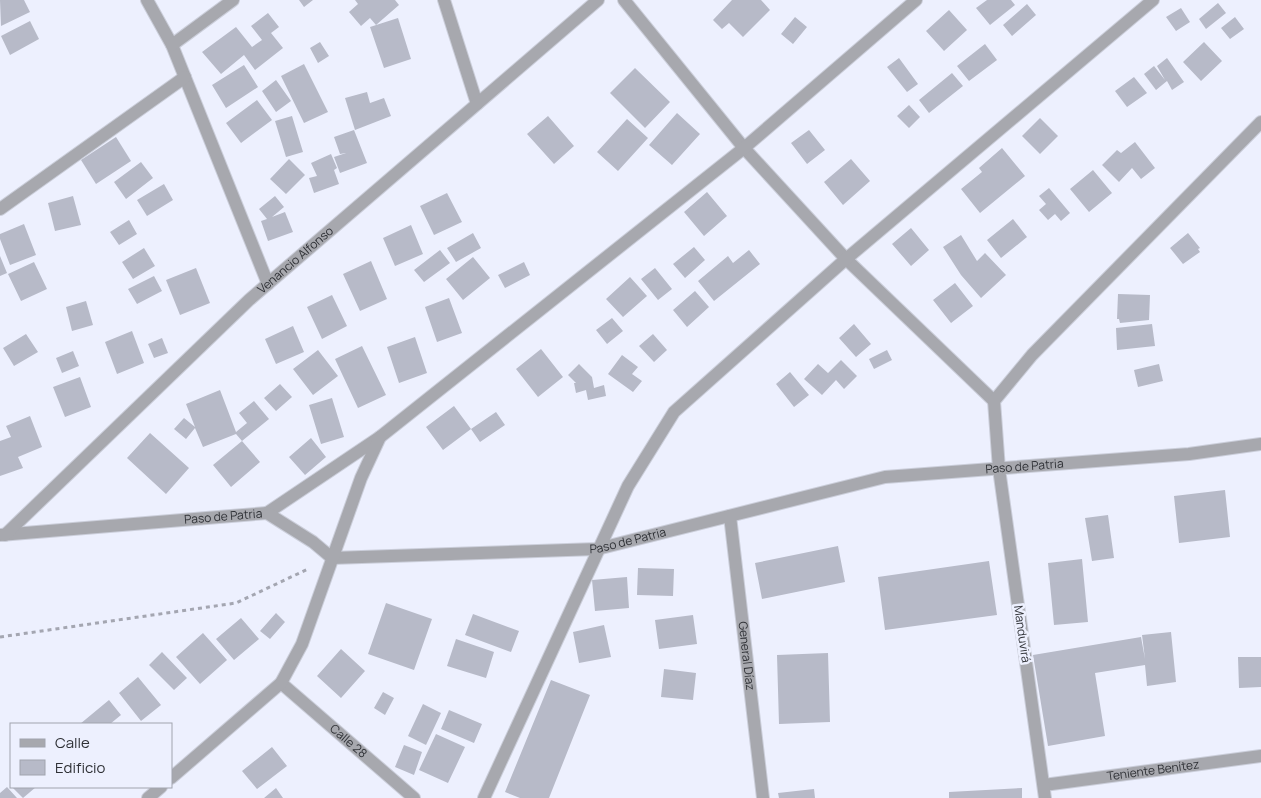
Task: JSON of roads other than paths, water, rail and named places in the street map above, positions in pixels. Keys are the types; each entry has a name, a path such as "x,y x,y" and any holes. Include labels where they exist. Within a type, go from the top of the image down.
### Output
{"street":[{"path":"147,0 172,45 268,284"},
{"path":"172,45 233,0"},
{"path":"444,0 477,104"},
{"name":"Venancio Alfonso","path":"2,535 268,284 598,0"},
{"path":"624,0 744,148 846,259 994,401 1032,355 1261,122"},
{"path":"267,514 380,438 744,148 916,0"},
{"path":"484,798 597,549 628,486 674,412 846,259 1153,0"},
{"path":"0,209 185,77"},
{"name":"Manduvirá","path":"994,401 999,469 1045,798"},
{"path":"172,777 281,683 302,644 361,478 380,438"},
{"name":"Paso de Patria","path":"2,535 267,514 313,542 332,558 597,549 885,477 1189,454 1261,444"},
{"name":"General Díaz","path":"730,516 763,798"},
{"name":"Calle 28","path":"281,683 414,798"},
{"name":"Teniente Benítez","path":"1044,785 1261,756"},
{"path":"148,798 160,788"}]}
